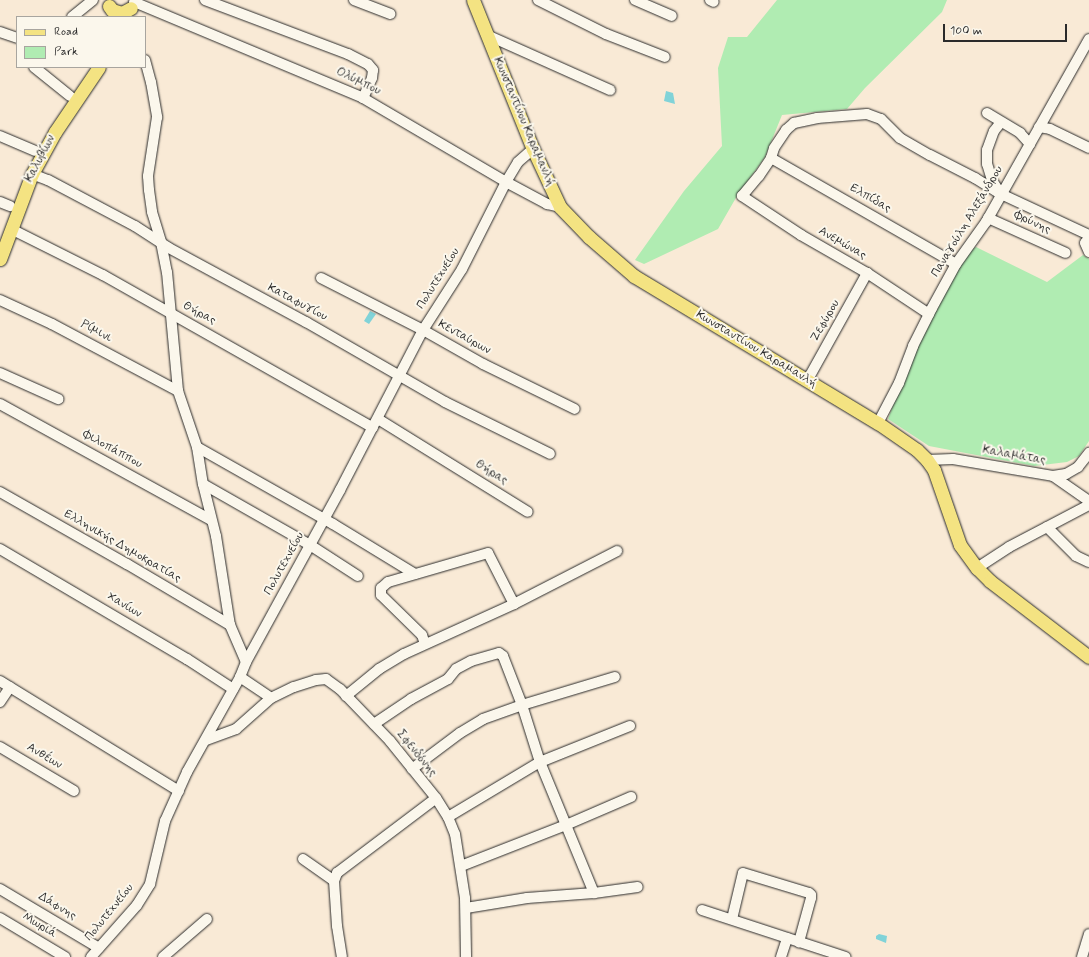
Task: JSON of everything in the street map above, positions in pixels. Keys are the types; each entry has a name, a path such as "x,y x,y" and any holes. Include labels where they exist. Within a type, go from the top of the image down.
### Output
{"main road":[{"name":"Κωνσταντίνου Καραμανλή","path":"473,0 533,150 560,207 589,237 634,276 878,424 917,450 927,460 939,481 949,517 960,545 977,568 990,581 1089,657"},
{"path":"109,8 122,13 131,7"},
{"name":"Καλυβίων","path":"0,236 5,204 35,151 89,68"},
{"name":"Καλυβίων","path":"0,259 32,174 55,132 98,68"}],"street":[{"path":"73,16 93,0"},
{"path":"205,0 348,54 368,64 373,70 372,78 363,98"},
{"path":"354,0 390,14"},
{"path":"538,0 606,34 665,57"},
{"path":"635,0 672,16"},
{"name":"Ολύμπου","path":"131,7 363,98 506,182 547,204 560,207"},
{"path":"0,32 16,40"},
{"path":"487,35 610,90"},
{"name":"Παναγούλη Αλεξάνδρου","path":"878,424 892,397 913,346 956,264 988,218 1089,39"},
{"path":"146,64 157,117 148,176 152,212 162,242 171,314 178,391 198,447 203,484 216,536 230,625 246,662"},
{"path":"35,68 70,96"},
{"path":"986,113 1020,133 1030,144"},
{"path":"771,158 774,148 786,130 794,123 817,118 867,114 881,119 900,138 975,178 1001,194 1089,237 1085,243 1089,252"},
{"path":"1001,122 994,131 987,150 987,164 992,180 1001,194"},
{"path":"1040,127 1050,129 1089,148"},
{"path":"0,136 35,151"},
{"name":"Πολυτεχνείου","path":"90,957 137,905 150,884 165,821 187,772 240,677 246,662 375,424 423,330 462,269 506,182 518,162 524,155 533,150"},
{"name":"Ανεμώνας","path":"771,158 759,176 742,196 801,235 867,273 929,314"},
{"name":"Ελπίδας","path":"771,158 956,264"},
{"name":"Καταφυγίου","path":"32,174 48,180 93,202 478,420 550,454"},
{"name":"Φρύνης","path":"988,218 1066,253"},
{"name":"Θήρας","path":"11,228 97,272 171,314 375,424 528,512"},
{"name":"Ζεφύρου","path":"807,381 867,273"},
{"name":"Κενταύρων","path":"321,278 423,330 483,364 575,409"},
{"name":"Ρίμινι","path":"0,300 52,324 178,391"},
{"path":"0,373 58,399"},
{"name":"Φιλοπάππου","path":"0,404 211,520"},
{"path":"198,447 324,519 415,574"},
{"name":"Καλαμάτας","path":"927,460 953,459 1053,476 1066,474 1078,467 1089,454"},
{"path":"1053,476 1089,501"},
{"path":"203,484 310,545 358,576"},
{"name":"Ελληνικής Δημοκρατίας","path":"0,492 128,564 230,625"},
{"path":"977,568 1047,527 1089,505"},
{"path":"1047,527 1076,556 1089,562"},
{"name":"Χανίων","path":"0,549 187,659 233,689"},
{"path":"346,696 379,669 425,644 514,604 617,551"},
{"path":"425,644 422,635 381,595 381,588 388,582 488,553 514,604"},
{"path":"374,724 411,699 448,679 456,669 499,652 522,704 540,762 594,893"},
{"path":"206,740 236,729 271,698 240,677"},
{"path":"412,769 460,733 483,719 522,704 616,678"},
{"name":"Σφενδόνης","path":"271,698 294,687 316,680 326,679 340,689 390,741 436,798 448,817 455,834 466,908 466,957"},
{"path":"0,682 179,791"},
{"path":"0,702 10,687"},
{"path":"448,817 540,762 630,726"},
{"name":"Ανθέων","path":"0,747 74,791"},
{"path":"460,866 566,825 631,797"},
{"path":"342,957 337,926 334,881 337,873 436,798"},
{"path":"303,859 334,881"},
{"path":"732,919 743,873 808,893 812,898 799,942"},
{"path":"466,908 528,898 594,893 638,887"},
{"name":"Δάφνης","path":"0,889 99,948"},
{"path":"702,910 846,957"},
{"name":"Μωριά","path":"0,918 65,957"},
{"path":"163,957 207,919"},
{"path":"1082,957 1089,934"},
{"path":"781,957 787,938"}],"green space":[{"path":"777,0 947,0 942,12 865,88 847,109 782,115 765,157 737,196 718,229 644,264 635,260 684,191 722,146 718,68 728,37 747,37"},
{"path":"976,247 1047,282 1083,255 1089,259 1089,441 1079,456 1067,462 1034,466 929,446 888,419 901,383 932,315 970,250"}],"water":[{"path":"666,91 673,93 675,104 664,101"},
{"path":"370,311 376,314 369,324 364,321"},
{"path":"879,934 887,936 886,943 876,939 876,936"}]}
